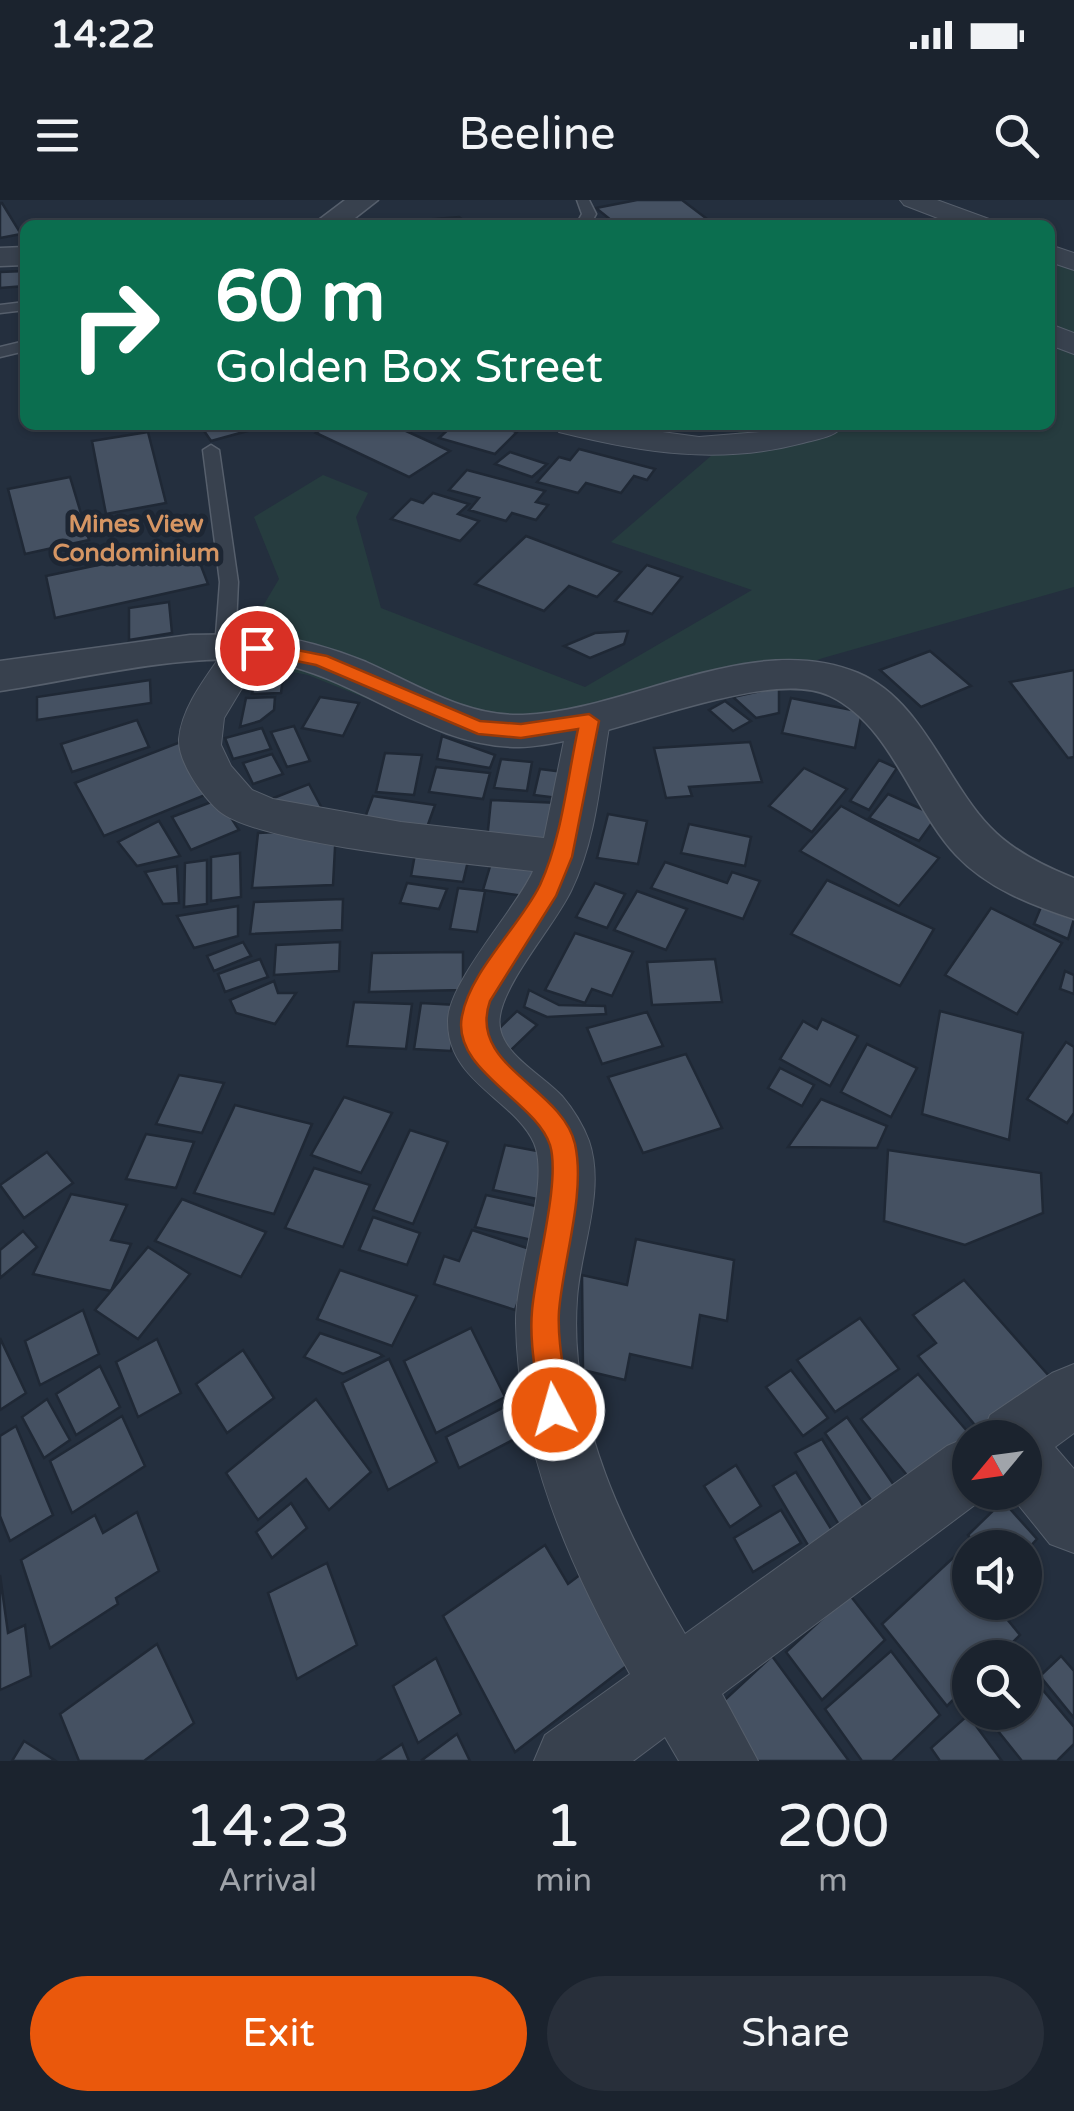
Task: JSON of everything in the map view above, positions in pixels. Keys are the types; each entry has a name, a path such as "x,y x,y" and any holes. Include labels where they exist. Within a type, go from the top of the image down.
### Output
{"street":[{"path":"334,220 364,200"},
{"path":"913,200 967,220"},
{"path":"593,430 704,450 765,442 809,430"},
{"path":"0,676 236,648 290,651 478,727 521,731 589,721 780,674 841,682 886,718 972,840 1014,876 1074,899"},
{"path":"236,648 204,718 200,745 212,773 236,801 266,814 401,838 561,857"},
{"path":"589,721 561,857 548,890 480,998 472,1019 478,1042 492,1064 545,1115 562,1142 564,1171 545,1315 554,1410 584,1502 618,1578 720,1761"},
{"path":"1014,876 1074,880"},
{"path":"1039,1420 1074,1395"},
{"path":"571,1761 952,1482"},
{"path":"1042,1482 1074,1520"}],"lane":[{"path":"211,450 236,648"}],"green space":[{"path":"1074,255 1074,587 823,658 594,736 423,721 308,675 231,660 279,579 254,517 323,475 368,493 356,517 381,608 585,687 752,590 611,542 741,430 1055,430 1055,259"}],"building":[{"path":"637,200 682,200 708,220 611,220 596,208"},
{"path":"0,203 2,203 20,234 0,238"},
{"path":"20,271 20,286 0,288 0,272"},
{"path":"203,430 251,430 211,441"},
{"path":"404,430 450,451 409,477 316,433"},
{"path":"448,430 517,432 495,454 439,438"},
{"path":"148,432 166,503 106,514 92,441"},
{"path":"579,449 655,469 647,480 634,476 621,493 586,483 578,493 537,482 559,457 570,460"},
{"path":"510,452 547,464 532,477 495,464"},
{"path":"467,470 545,491 536,502 548,505 536,520 512,513 506,521 469,510 479,498 449,490"},
{"path":"70,477 89,540 25,554 8,489"},
{"path":"433,493 469,504 458,514 479,521 460,541 391,519 411,499 423,503"},
{"path":"526,536 621,572 597,597 569,586 544,611 475,584"},
{"path":"193,545 208,584 55,618 46,576"},
{"path":"647,565 682,577 652,614 615,601"},
{"path":"169,602 172,633 129,640 129,608"},
{"path":"628,631 624,644 590,658 564,646 595,633"},
{"path":"930,651 971,686 921,707 880,670"},
{"path":"1074,670 1074,757 1068,758 1010,682"},
{"path":"283,678 281,693 252,694 255,679"},
{"path":"150,680 151,703 37,720 37,697"},
{"path":"779,687 779,713 756,718 733,697"},
{"path":"275,697 274,710 260,721 240,727 246,698"},
{"path":"320,697 359,703 343,736 302,728"},
{"path":"791,698 862,712 855,748 782,733"},
{"path":"725,701 751,721 733,731 709,710"},
{"path":"137,720 149,747 72,772 61,744"},
{"path":"294,726 310,761 287,767 271,732"},
{"path":"262,728 271,749 233,759 225,738"},
{"path":"442,736 495,755 490,768 437,759"},
{"path":"183,741 215,791 104,836 75,783"},
{"path":"750,742 762,782 689,787 692,796 666,798 654,748"},
{"path":"385,753 422,755 414,795 376,792"},
{"path":"272,754 283,774 253,784 243,763"},
{"path":"501,759 532,762 527,791 494,788"},
{"path":"879,760 897,768 869,810 850,801"},
{"path":"436,767 490,773 483,799 429,792"},
{"path":"804,768 847,789 812,832 769,806"},
{"path":"540,769 572,773 566,799 534,795"},
{"path":"309,784 325,814 266,801"},
{"path":"888,794 937,816 919,841 869,818"},
{"path":"373,796 435,805 425,833 363,823"},
{"path":"219,799 239,830 191,850 172,817"},
{"path":"491,800 560,803 557,843 487,840"},
{"path":"841,806 939,858 899,906 800,851"},
{"path":"608,814 647,821 638,864 597,858"},
{"path":"159,821 180,856 137,866 118,842"},
{"path":"689,824 751,837 745,866 681,853"},
{"path":"336,829 333,885 252,888 258,833"},
{"path":"240,853 241,897 211,901 211,857"},
{"path":"494,853 541,860 531,897 483,890"},
{"path":"415,854 468,861 463,882 411,876"},
{"path":"207,860 207,904 184,907 185,863"},
{"path":"665,862 727,883 732,872 760,881 743,919 651,888"},
{"path":"177,866 179,903 163,904 145,872"},
{"path":"827,880 934,929 900,986 791,934"},
{"path":"407,883 447,889 439,909 400,903"},
{"path":"595,883 625,894 607,928 576,917"},
{"path":"458,888 485,891 477,932 450,929"},
{"path":"637,891 687,909 666,950 614,930"},
{"path":"343,899 342,930 250,934 254,902"},
{"path":"238,906 238,936 194,948 177,916"},
{"path":"1041,907 1074,919 1068,939 1034,924"},
{"path":"991,908 1062,943 1017,1014 945,975"},
{"path":"575,933 633,952 612,996 592,989 585,1003 545,990"},
{"path":"243,942 251,956 214,971 207,956"},
{"path":"340,942 339,971 274,975 276,945"},
{"path":"463,952 463,990 369,992 372,953"},
{"path":"260,959 268,977 225,992 218,974"},
{"path":"715,959 722,1002 652,1005 647,962"},
{"path":"1065,971 1074,975 1074,994 1060,989"},
{"path":"274,981 278,993 296,993 275,1024 236,1013 230,1000"},
{"path":"529,990 559,1005 605,1006 606,1014 547,1017 524,1007"},
{"path":"354,1002 412,1004 406,1049 347,1046"},
{"path":"421,1003 457,1005 451,1051 414,1049"},
{"path":"517,1011 537,1025 509,1052 489,1038"},
{"path":"940,1011 1023,1033 1009,1140 922,1114"},
{"path":"647,1012 663,1046 602,1064 587,1028"},
{"path":"822,1019 858,1036 830,1086 780,1059 803,1021 817,1029"},
{"path":"1066,1042 1074,1047 1074,1113 1067,1123 1027,1099"},
{"path":"867,1044 917,1068 891,1117 841,1092"},
{"path":"686,1054 722,1128 643,1153 608,1077"},
{"path":"780,1068 814,1085 802,1106 768,1088"},
{"path":"179,1075 224,1083 202,1133 156,1124"},
{"path":"344,1097 392,1113 361,1173 311,1155"},
{"path":"821,1099 887,1126 877,1148 788,1147"},
{"path":"235,1105 312,1124 274,1214 194,1193"},
{"path":"410,1130 448,1142 413,1224 373,1210"},
{"path":"146,1134 194,1142 176,1188 126,1179"},
{"path":"505,1145 553,1154 542,1200 493,1190"},
{"path":"888,1150 1041,1173 1043,1213 965,1245 884,1221"},
{"path":"47,1152 73,1183 24,1218 0,1185"},
{"path":"314,1168 370,1185 343,1247 285,1228"},
{"path":"71,1194 127,1205 111,1240 131,1244 111,1291 33,1274"},
{"path":"486,1195 545,1208 536,1241 475,1227"},
{"path":"182,1199 266,1232 241,1277 155,1241"},
{"path":"373,1217 420,1233 407,1265 359,1250"},
{"path":"472,1230 536,1251 515,1310 434,1284 444,1256 459,1261"},
{"path":"23,1231 37,1247 0,1278 0,1250"},
{"path":"636,1239 734,1260 727,1321 700,1315 692,1368 630,1354 625,1380 583,1370 582,1275 627,1285"},
{"path":"148,1247 190,1274 138,1339 95,1310"},
{"path":"340,1270 417,1296 392,1346 317,1319"},
{"path":"964,1280 1049,1376 992,1420 971,1420 918,1356 936,1343 913,1315"},
{"path":"83,1310 99,1354 40,1385 25,1341"},
{"path":"860,1318 899,1369 835,1412 797,1360"},
{"path":"471,1328 505,1397 436,1433 404,1361"},
{"path":"320,1333 383,1356 343,1374 304,1357"},
{"path":"0,1338 26,1393 0,1410"},
{"path":"157,1339 181,1393 138,1417 116,1362"},
{"path":"243,1350 274,1398 227,1433 196,1384"},
{"path":"389,1359 437,1462 388,1490 342,1383"},
{"path":"100,1366 120,1407 76,1435 56,1394"},
{"path":"791,1370 828,1418 803,1436 766,1387"},
{"path":"918,1374 958,1420 952,1420 952,1455 915,1485 861,1419"},
{"path":"47,1399 70,1440 44,1458 22,1417"},
{"path":"316,1399 371,1472 329,1510 306,1479 258,1520 226,1473"},
{"path":"520,1399 534,1429 459,1468 446,1437"},
{"path":"122,1416 145,1466 72,1513 50,1461"},
{"path":"847,1417 898,1491 875,1506 825,1433"},
{"path":"16,1426 53,1515 10,1541 0,1516 0,1436"},
{"path":"822,1439 867,1512 841,1528 795,1453"},
{"path":"736,1465 761,1506 730,1527 704,1486"},
{"path":"796,1472 833,1532 809,1547 773,1486"},
{"path":"291,1503 307,1528 272,1558 256,1532"},
{"path":"781,1510 801,1543 753,1572 734,1538"},
{"path":"994,1510 1011,1510 1029,1530 973,1530"},
{"path":"137,1512 159,1571 116,1598 118,1604 50,1648 21,1560 95,1515 103,1533"},
{"path":"545,1545 568,1584 589,1568 642,1654 515,1752 443,1616"},
{"path":"952,1559 952,1620 1008,1620 1020,1635 1015,1640 952,1640 952,1701 947,1706 882,1624"},
{"path":"327,1563 357,1645 297,1679 268,1593"},
{"path":"0,1575 8,1633 25,1625 31,1676 0,1690"},
{"path":"849,1594 885,1640 822,1700 786,1652"},
{"path":"157,1644 194,1723 144,1761 79,1761 60,1714"},
{"path":"891,1651 940,1715 892,1761 862,1761 825,1709"},
{"path":"772,1656 849,1761 752,1761 716,1708"},
{"path":"1061,1656 1074,1671 1074,1718 1042,1678"},
{"path":"436,1658 461,1714 418,1743 393,1686"},
{"path":"1042,1689 1074,1727 1074,1744 1057,1761 1022,1761 997,1730 1042,1730"},
{"path":"952,1729 979,1730 1002,1761 940,1761 931,1748"},
{"path":"457,1734 470,1761 422,1760"},
{"path":"24,1741 56,1761 12,1761"},
{"path":"402,1744 409,1761 377,1761"}],"district":[{"name":"Mines View Condominium","path":"136,538"}],"route":[{"path":"257,648 290,651 320,660 478,727 521,731 589,721 561,857 548,890 522,937 480,998 472,1019 478,1042 492,1064 545,1115 562,1142 564,1171 545,1315 554,1410"}]}
